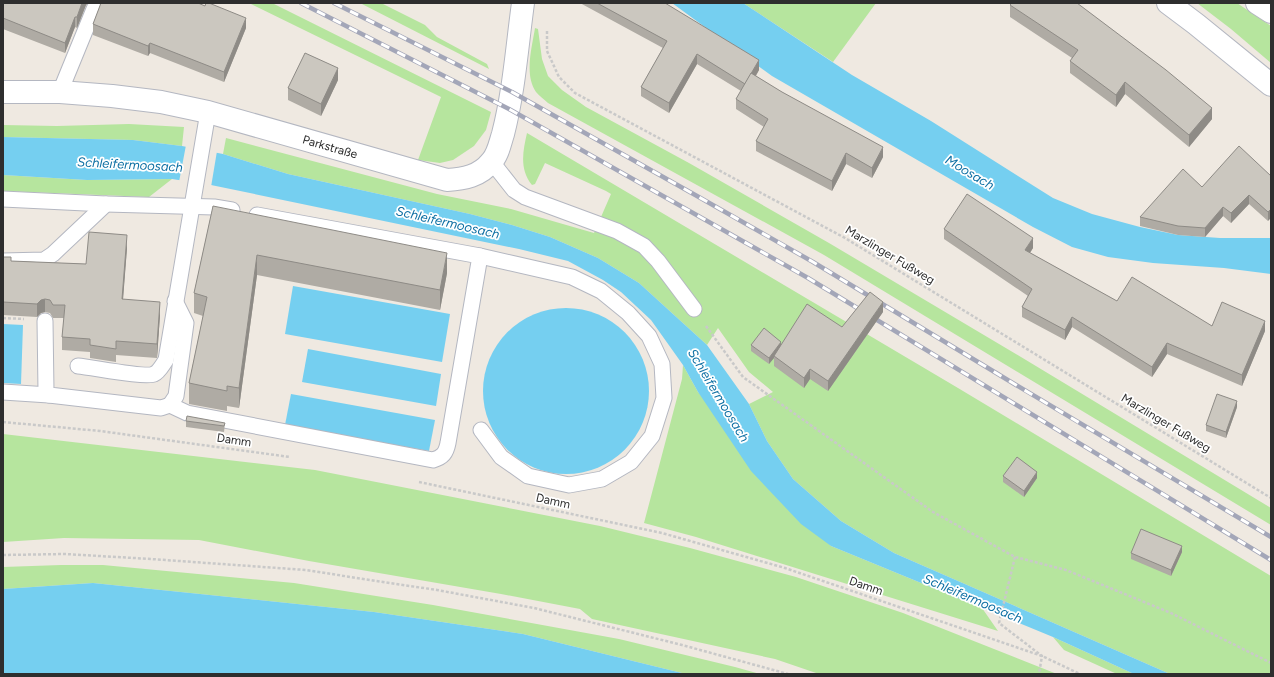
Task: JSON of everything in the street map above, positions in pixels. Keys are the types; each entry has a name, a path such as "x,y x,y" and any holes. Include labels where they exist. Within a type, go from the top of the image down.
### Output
{"street":[{"name":"Parkstraße","path":"3,92 60,92 161,102 208,112 447,180 464,179 480,172 492,162 500,146 509,109 523,3"},
{"path":"1168,3 1271,85"},
{"path":"1257,3 1271,12"}],"lane":[{"path":"60,92 94,9"},
{"path":"78,366 143,375 154,374 166,360 208,112"},
{"path":"492,162 514,190 524,197 617,231 644,246 658,261 694,309"},
{"path":"3,199 214,207 480,256 572,277 601,291 628,313 648,336 662,364 664,398 652,436 631,462 602,479 569,485 528,476 501,457 481,430"},
{"path":"3,261 44,260 53,254 106,204"},
{"path":"170,405 187,413 433,460 440,457 446,452 448,443 480,256"},
{"path":"3,392 48,394 161,408 170,405 176,396 186,323 175,300"},
{"path":"45,321 46,392 48,394"}],"path":[{"name":"Marzlinger Fußweg","path":"547,27 547,50 558,77 575,93 846,238 1271,498"},
{"path":"694,309 743,377 933,512 1015,557 1066,570 1171,613 1271,663"},
{"name":"Damm","path":"3,422 100,431 291,457"},
{"name":"Damm","path":"414,481 669,535 785,568 1042,656 1080,674"},
{"path":"3,555 65,554 306,570 437,590 534,608 682,645 788,674"},
{"path":"1015,557 999,623 1042,656 1039,674"}],"green space":[{"path":"249,3 272,3 491,112 486,130 474,146 453,160 440,163 418,160 441,97"},
{"path":"360,3 381,3 425,25 437,37 487,64 489,69"},
{"path":"743,3 876,3 833,62"},
{"path":"1197,3 1237,3 1271,26 1271,63 1231,29"},
{"path":"535,28 538,29 542,59 548,76 562,90 586,107 689,163 829,243 1271,508 1271,525 824,255 548,103 536,92 530,78 530,61"},
{"path":"129,124 184,127 182,146 133,140 3,137 3,125 57,126"},
{"path":"527,133 958,388 1271,576 1271,674 1170,674 894,553 841,521 793,479 767,441 749,404 773,392 749,372 718,328 707,345 639,283 598,258 550,237 512,225 470,214 288,174 223,154 226,138 437,194 511,209 594,233 611,194 545,163 535,184 532,185 525,173 523,160"},
{"path":"3,175 87,180 172,179 149,197 3,191"},
{"path":"683,365 698,392 831,546 982,608 998,631 696,537 644,523 682,379"},
{"path":"3,434 315,470 600,526 690,548 796,577 903,613 1057,674 819,674 775,659 592,619 580,609 199,540 64,538 3,542"},
{"path":"103,565 294,583 433,605 619,639 760,674 686,674 523,634 374,612 93,583 3,589 3,567"},
{"path":"1053,637 1134,674 1117,674 1064,650"}],"water":[{"name":"Moosach","path":"672,3 743,3 852,75 931,121 1053,198 1092,214 1140,227 1178,235 1220,238 1271,238 1271,274 1224,268 1153,263 1108,257 1072,247 1033,227 772,76"},
{"name":"Schleifermoosach","path":"3,137 133,140 182,146 223,154 288,174 470,214 512,225 550,237 598,258 639,283 707,345 749,404 767,441 793,479 841,521 894,553 1170,674 1134,674 1053,637 831,546 801,524 751,471 698,392 683,365 651,320 621,292 603,280 568,261 519,249 211,185 172,179 87,180 3,175"},
{"path":"293,286 450,314 442,362 285,334"},
{"path":"558,308 574,308 598,314 625,332 643,359 648,375 648,407 643,423 625,450 612,460 590,471 574,474 558,474 534,468 513,455 502,444 489,423 486,415 483,399 483,383 489,359 502,338 513,327 534,314 542,311"},
{"path":"3,324 23,325 21,384 3,383"},
{"path":"308,349 441,374 436,406 302,382"},
{"path":"291,394 435,420 429,451 285,425"},
{"path":"93,583 374,612 523,634 686,674 3,674 3,589"}],"pier":[{"path":"186,145 217,151 211,187 179,182"}],"building":[{"path":"3,3 82,3 65,43 3,18"},
{"path":"101,3 198,3 205,6 206,3 209,3 246,18 224,72 150,43 148,46 93,24"},
{"path":"597,3 665,3 759,60 745,84 697,54 669,103 641,87 667,41"},
{"path":"1012,3 1077,3 1166,70 1212,108 1189,135 1125,82 1116,95 1070,61 1078,50 1010,5"},
{"path":"305,53 338,68 321,104 288,88"},
{"path":"751,73 782,92 883,147 872,168 846,153 832,181 756,141 768,119 736,99"},
{"path":"1239,146 1271,176 1271,209 1268,212 1249,195 1231,213 1223,207 1205,228 1178,226 1140,217 1183,169 1202,187"},
{"path":"967,194 1033,238 1025,250 1117,301 1132,277 1212,326 1222,302 1265,321 1242,375 1167,343 1152,367 1072,317 1065,330 1022,307 1032,289 944,229"},
{"path":"213,206 447,253 440,290 257,255 239,388 227,386 227,391 189,383 207,297 194,293"},
{"path":"89,232 127,235 122,299 160,302 157,344 116,341 116,349 90,345 90,339 62,337 65,305 53,305 50,300 45,299 41,300 37,304 3,302 3,257 11,257 11,261 86,264"},
{"path":"870,292 883,302 828,381 810,369 804,378 774,356 807,304 842,327"},
{"path":"764,328 781,342 769,358 751,345"},
{"path":"1217,394 1237,401 1226,432 1206,425"},
{"path":"187,416 225,423 224,426 186,421"},
{"path":"1017,457 1037,472 1024,491 1003,476"},
{"path":"1141,529 1182,546 1171,570 1131,553"}],"railway":[{"path":"301,3 509,109 808,278 1271,560"},
{"path":"334,3 512,92 813,262 1271,537"}]}
